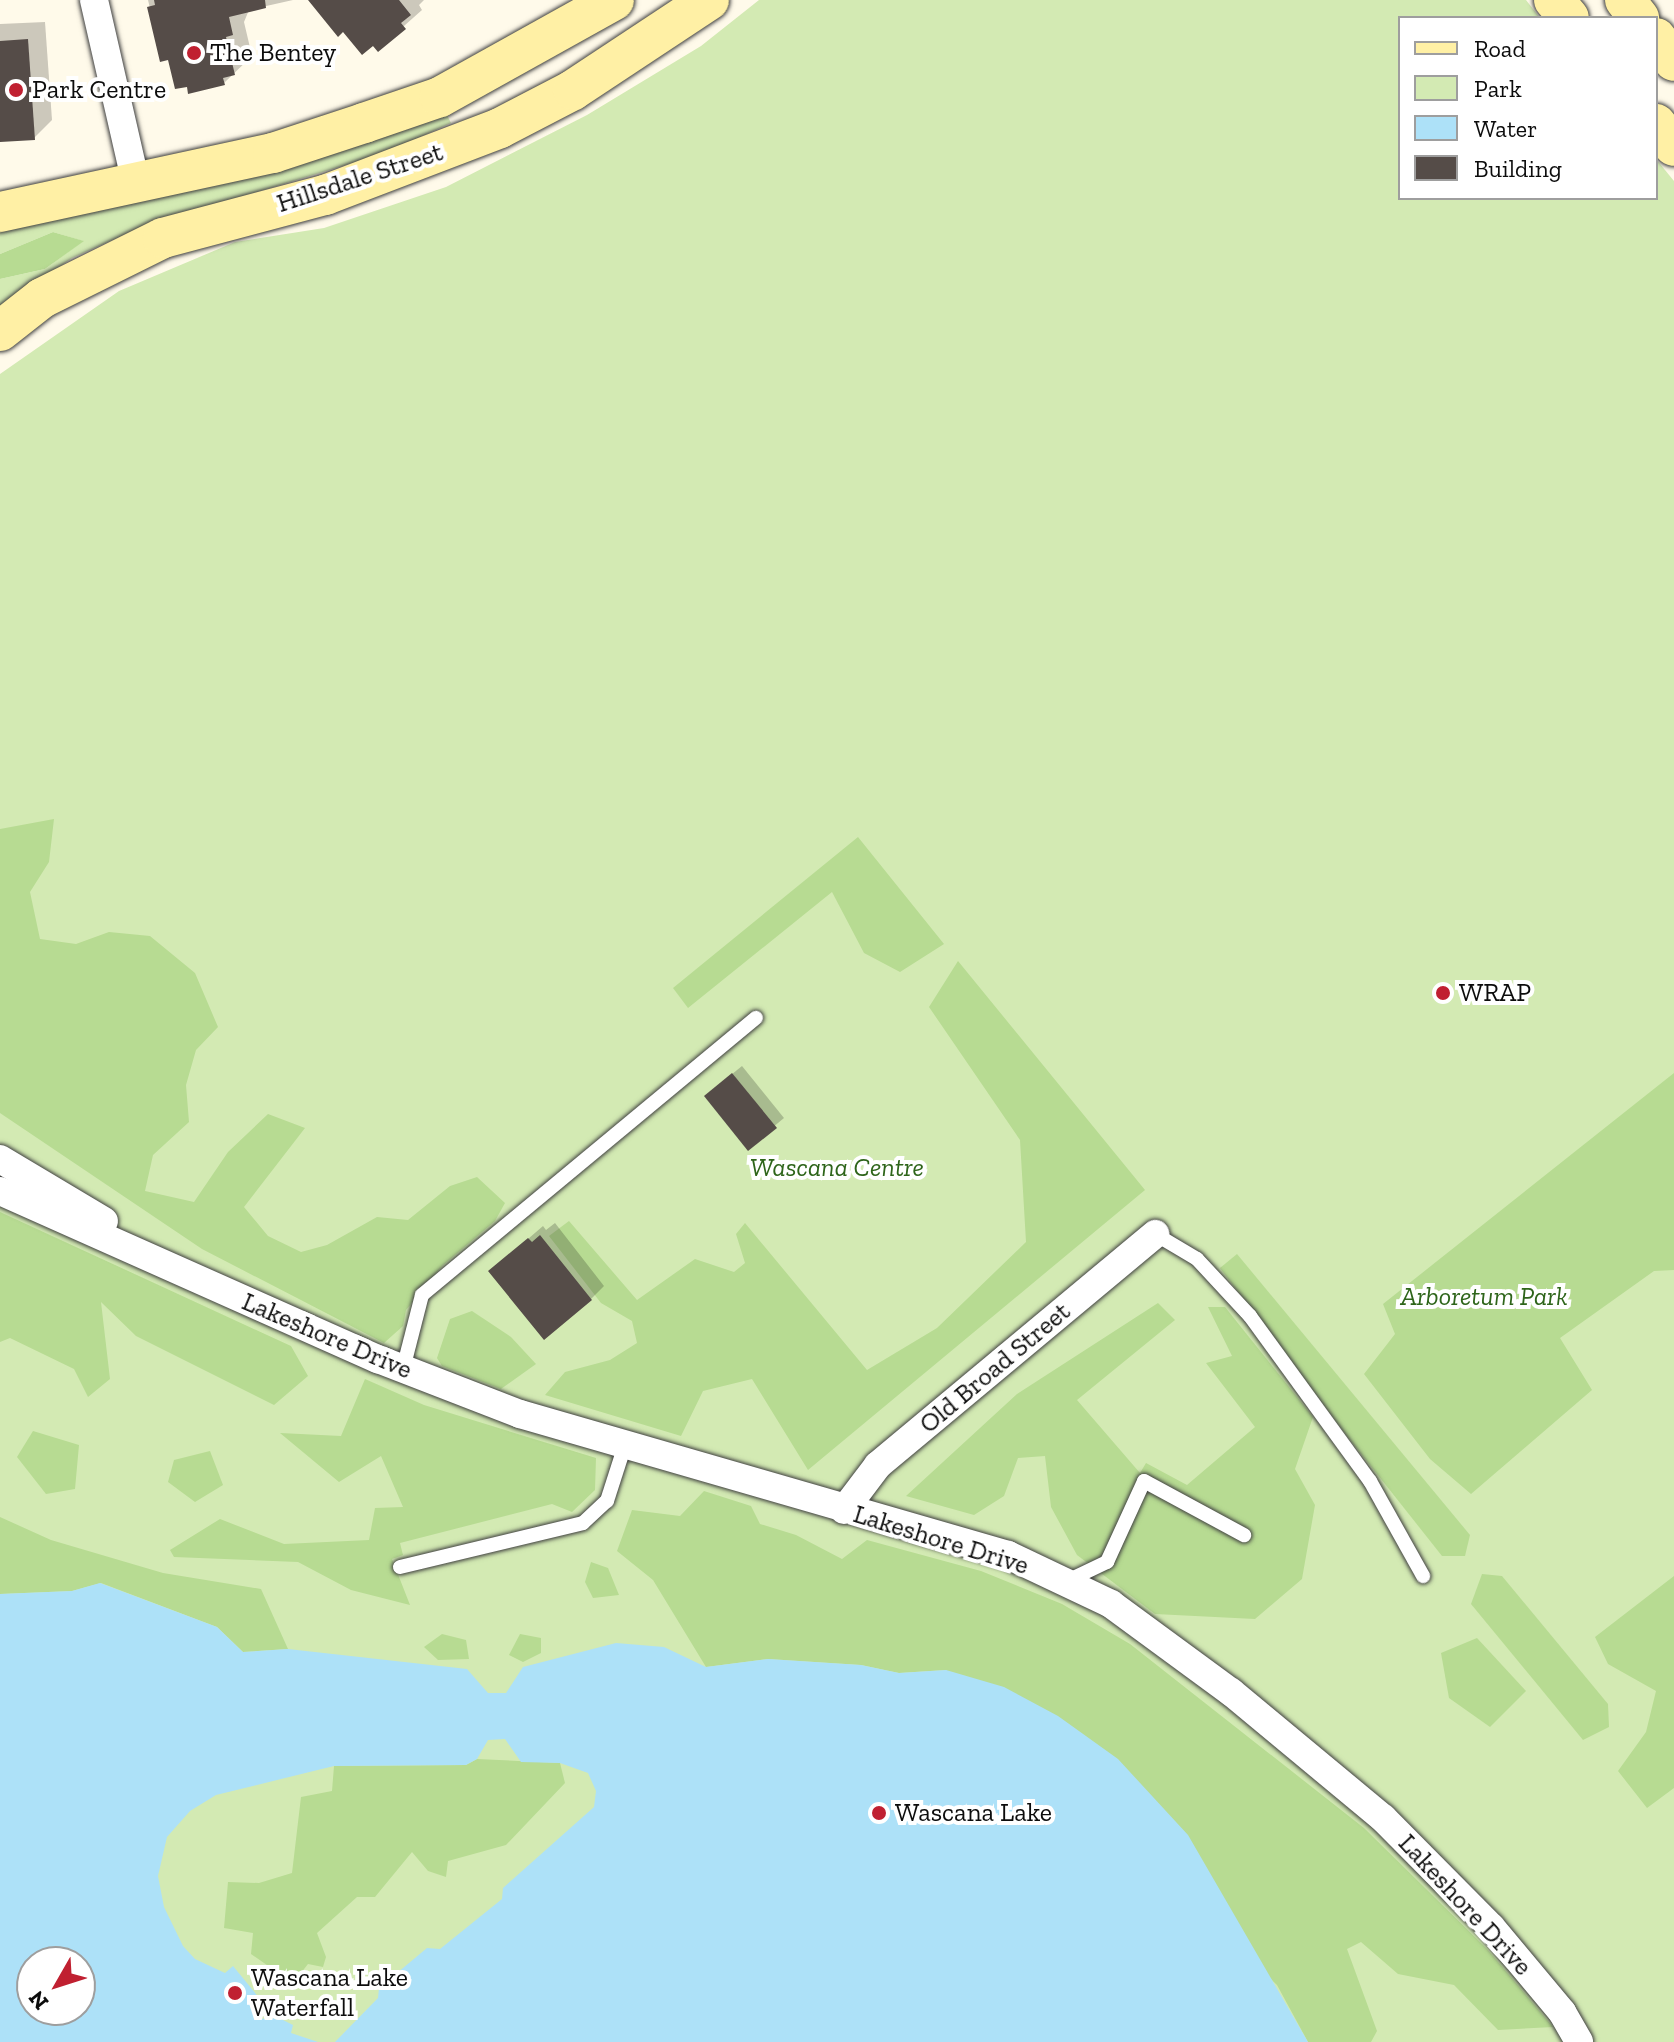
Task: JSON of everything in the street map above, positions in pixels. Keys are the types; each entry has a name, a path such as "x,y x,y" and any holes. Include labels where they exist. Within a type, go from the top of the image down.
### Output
{"street":[{"path":"94,0 135,179"},
{"name":"Hillsdale Street","path":"0,212 135,179 273,153 440,97 614,0"},
{"name":"Hillsdale Street","path":"0,331 42,298 163,238 325,195 500,128 573,90 709,0"},
{"path":"1554,0 1567,16"},
{"path":"1625,0 1637,16"},
{"path":"1658,41 1674,61"},
{"path":"1658,126 1674,146"},
{"name":"Lakeshore Drive","path":"0,1159 207,1284"},
{"name":"Lakeshore Drive","path":"0,1191 403,1369 520,1414 1008,1555 1111,1604 1231,1692 1383,1818 1491,1927 1562,2012 1579,2042"},
{"name":"Old Broad Street","path":"844,1510 878,1465 1155,1234"}],"lane":[{"path":"403,1369 422,1295 756,1018"},
{"path":"1155,1234 1197,1259 1250,1316 1370,1481 1423,1576"},
{"path":"400,1567 583,1523 607,1501 625,1445"},
{"path":"1065,1583 1107,1562 1144,1481 1244,1535"}],"green space":[{"name":"Wascana Centre","path":"759,0 1526,0 1538,16 1398,16 1398,200 1658,200 1658,161 1674,181 1674,2042 0,2042 0,374 119,291 235,242 324,228 446,187 587,115 701,46"},
{"path":"445,111 451,123 385,153 142,227 72,258 0,309 0,279 45,269 83,241 53,232 0,254 0,228"},
{"path":"53,232 84,241 45,269 0,279 0,254"},
{"path":"54,819 49,862 30,892 40,939 76,944 109,932 150,936 195,973 218,1027 196,1050 186,1085 189,1122 153,1155 145,1191 194,1202 228,1152 268,1114 305,1128 244,1207 268,1236 301,1252 327,1245 377,1217 408,1220 450,1186 477,1177 505,1203 495,1221 442,1266 406,1310 403,1326 384,1343 202,1249 0,1113 0,829"},
{"path":"858,837 944,944 900,972 864,953 832,892 688,1008 673,988"},
{"path":"958,961 1145,1190 808,1470 752,1379 703,1391 681,1436 545,1395 565,1372 610,1360 637,1343 632,1321 601,1303 549,1236 569,1221 637,1300 695,1259 734,1272 745,1263 736,1234 745,1223 867,1370 937,1328 1026,1242 1020,1140 929,1007"},
{"name":"Arboretum Park","path":"1674,1073 1674,1270 1654,1271 1560,1338 1592,1390 1471,1494 1430,1459 1364,1374 1395,1334 1383,1304"},
{"path":"0,1212 291,1346 308,1376 274,1405 136,1336 101,1302 110,1379 88,1397 74,1369 10,1338 0,1342"},
{"path":"1237,1254 1470,1535 1465,1556 1442,1556 1220,1268"},
{"path":"1158,1303 1175,1320 1077,1400 1140,1473 1146,1463 1187,1485 1255,1427 1206,1363 1232,1356 1208,1307 1225,1307 1313,1417 1295,1469 1315,1505 1302,1579 1255,1619 1155,1614 1077,1555 1051,1507 1045,1456 1018,1458 1004,1496 974,1515 906,1496 1017,1394"},
{"path":"472,1311 511,1337 536,1364 501,1389 442,1366 437,1358 450,1319"},
{"path":"365,1379 424,1405 596,1458 595,1490 572,1512 552,1504 400,1543 403,1555 392,1559 410,1605 351,1590 298,1562 174,1557 170,1550 220,1519 284,1544 369,1540 375,1508 403,1507 381,1456 339,1482 280,1433 341,1436"},
{"path":"33,1431 79,1445 75,1489 46,1494 17,1457"},
{"path":"210,1451 223,1485 195,1502 168,1482 174,1460"},
{"path":"704,1491 751,1506 760,1524 796,1535 842,1559 867,1540 981,1571 1062,1604 1130,1644 1364,1828 1487,1949 1553,2027 1498,2030 1454,1985 1398,1974 1361,1942 1347,1949 1377,2031 1371,2042 1308,2042 1277,1985 946,1670 899,1673 861,1665 768,1659 706,1667 653,1580 617,1551 632,1510 680,1516"},
{"path":"0,1517 51,1540 163,1573 261,1589 288,1649 243,1652 217,1627 101,1583 72,1591 0,1594"},
{"path":"591,1562 608,1568 619,1595 593,1598 585,1582"},
{"path":"1482,1574 1502,1576 1608,1704 1609,1727 1583,1740 1471,1604"},
{"path":"1674,1576 1674,1788 1647,1808 1618,1771 1646,1732 1656,1691 1608,1664 1595,1637"},
{"path":"442,1634 466,1640 469,1659 438,1660 424,1647"},
{"path":"520,1634 541,1638 541,1653 523,1662 509,1655"},
{"path":"1477,1638 1526,1691 1490,1727 1449,1698 1441,1653"},
{"path":"477,1759 560,1763 565,1783 506,1845 448,1861 446,1877 428,1871 412,1852 375,1897 357,1897 317,1933 326,1957 323,1967 308,1964 297,1978 287,1979 251,1954 253,1933 224,1928 228,1882 259,1883 292,1873 301,1797 332,1791 334,1766 466,1765"}],"water":[{"name":"Wascana Lake","path":"100,1583 217,1627 243,1652 288,1649 467,1669 488,1693 506,1693 523,1667 616,1643 664,1647 706,1667 768,1659 861,1665 899,1673 946,1670 1004,1687 1058,1716 1118,1759 1188,1835 1308,2042 335,2042 378,1998 379,1988 427,1948 440,1949 502,1899 503,1888 594,1807 596,1791 588,1773 560,1763 521,1762 505,1739 488,1740 477,1759 466,1765 334,1766 216,1795 190,1811 167,1837 158,1876 164,1907 183,1946 195,1959 225,1973 233,1966 260,1999 250,2007 258,2019 279,2018 293,2025 291,2033 318,2042 0,2042 0,1594 72,1591"}],"building":[{"name":"The Bentey","path":"154,0 265,0 266,8 229,17 233,35 226,37 235,75 223,78 225,85 188,94 187,87 175,89 168,60 160,62 147,7 155,5"},
{"name":"The Bentey","path":"308,0 399,0 411,15 401,23 406,29 378,52 373,46 362,55 343,32 338,37"},
{"name":"Park Centre","path":"28,39 35,140 0,142 0,41"},
{"path":"732,1073 777,1128 748,1151 704,1096"},
{"path":"540,1235 592,1300 544,1340 488,1271 528,1238 532,1242"}],"place":[{"name":"The Bentey","path":"194,53"},
{"name":"Park Centre","path":"16,90"},
{"name":"WRAP","path":"1443,993"},
{"name":"Wascana Lake","path":"879,1813"},
{"name":"Wascana Lake Waterfall","path":"235,1993"}]}
